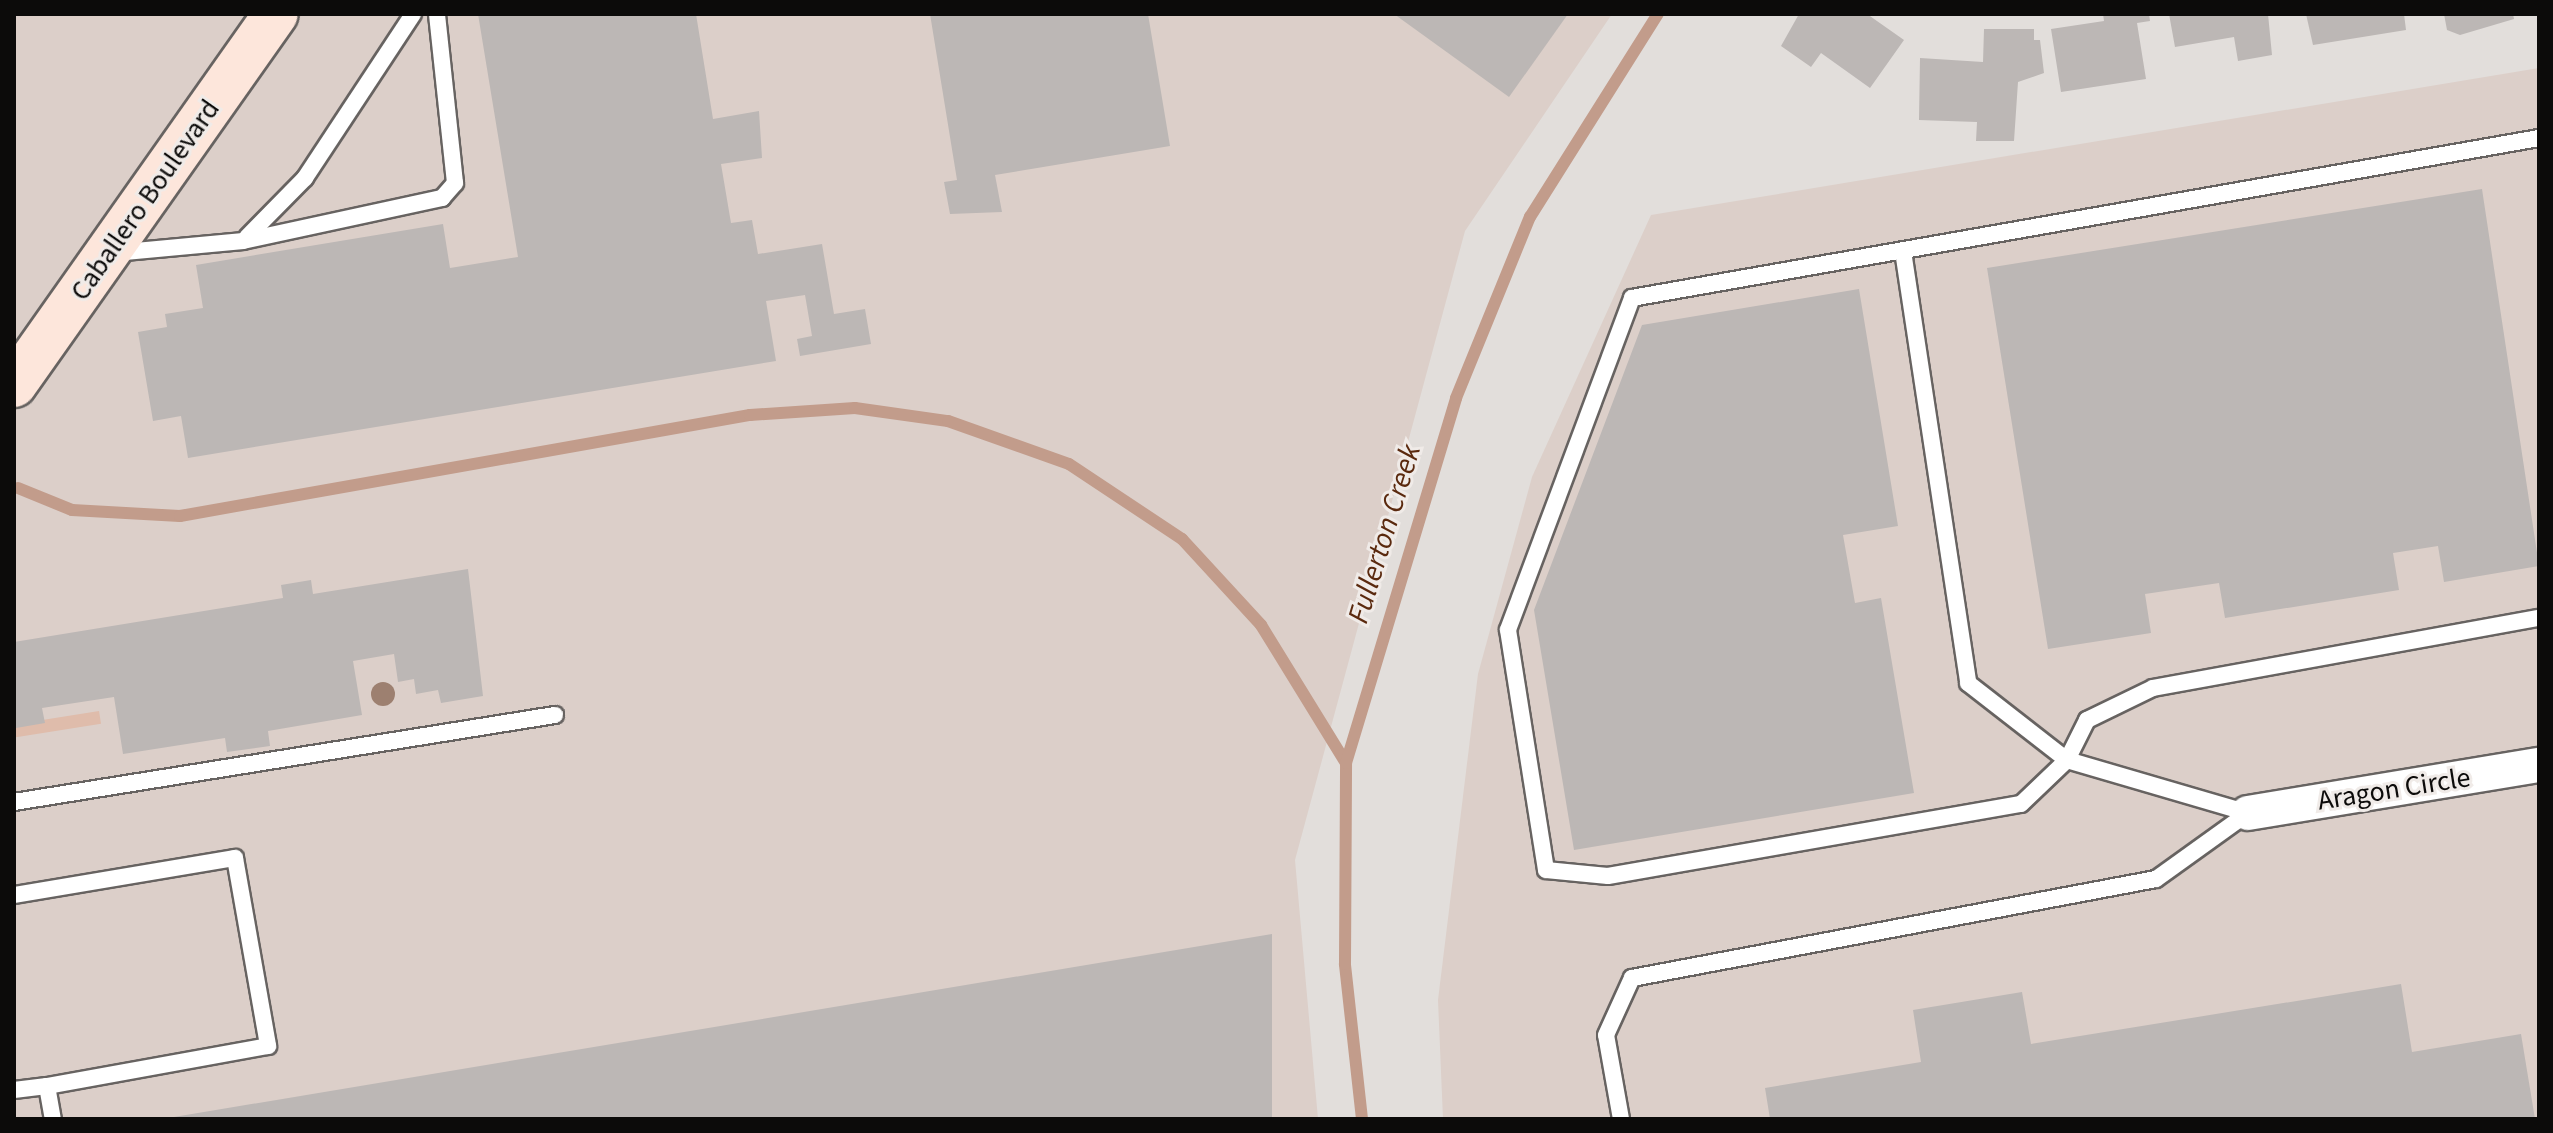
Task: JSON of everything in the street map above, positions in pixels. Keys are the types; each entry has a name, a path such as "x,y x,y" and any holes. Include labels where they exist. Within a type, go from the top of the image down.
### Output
{"street":[{"name":"Caballero Boulevard","path":"14,385 276,14"},
{"name":"Aragon Circle","path":"2248,813 2539,765"}],"lane":[{"path":"243,241 305,178 413,14"},
{"path":"107,254 243,241 442,198 455,183 437,14"},
{"path":"2539,138 1632,298 1508,630 1546,870 1608,876 2021,804 2067,760 2087,720 2165,684 2539,618"},
{"path":"1903,251 1968,683 2067,760 2248,813"},
{"path":"14,802 555,715"},
{"path":"1621,1119 1606,1035 1632,978 2156,879 2248,813"},
{"path":"14,895 235,858 268,1046 14,1090"},
{"path":"47,1086 53,1119"}],"shaded area":[{"path":"14,14 1612,14 1465,231 1295,860 1318,1119 14,1119"},
{"path":"2539,68 2539,1119 1443,1119 1438,1000 1478,674 1532,477 1651,215"},
{"path":"99,711 101,724 16,737 14,724"}],"building":[{"path":"478,14 696,14 713,119 759,111 762,158 721,164 731,223 752,220 758,254 822,244 834,314 865,309 871,344 800,356 797,339 812,336 805,295 766,301 776,361 188,458 181,416 153,421 138,332 167,327 165,314 203,308 196,265 443,224 450,268 518,257"},
{"path":"930,14 1148,14 1170,146 995,175 1002,212 950,214 944,182 957,180"},
{"path":"1394,14 1568,14 1509,97"},
{"path":"1799,14 1867,14 1904,40 1870,88 1821,53 1811,67 1781,46"},
{"path":"2103,14 2149,14 2150,21 2137,23 2146,79 2061,92 2051,29 2104,21"},
{"path":"2169,14 2268,14 2272,55 2238,61 2234,37 2175,47"},
{"path":"2306,14 2404,14 2406,30 2313,45"},
{"path":"2444,14 2513,14 2514,19 2460,35 2447,30"},
{"path":"1984,29 2034,29 2034,40 2040,40 2044,73 2018,82 2014,141 1976,141 1977,122 1919,120 1920,58 1983,62"},
{"path":"2482,189 2539,566 2444,582 2438,546 2393,553 2399,590 2225,618 2219,583 2145,594 2151,633 2048,649 1987,268"},
{"path":"1859,289 1898,526 1843,535 1855,603 1881,598 1914,793 1574,850 1534,610 1642,325"},
{"path":"468,569 483,696 441,703 438,690 416,694 414,679 398,682 394,654 353,661 362,715 268,731 270,746 227,752 225,738 123,754 114,697 42,708 45,723 16,728 14,642 283,598 281,585 311,580 313,594"},
{"path":"1272,934 1272,1119 174,1119 174,1117"},
{"path":"2401,984 2412,1052 2521,1034 2535,1119 1770,1119 1765,1088 1921,1062 1913,1010 2022,992 2031,1044"}],"waterway":[{"name":"Fullerton Creek","path":"1362,1119 1345,964 1346,763 1456,398 1530,217 1658,14"},
{"path":"18,488 72,510 180,516 750,415 855,408 948,421 1069,464 1182,539 1261,625 1346,763"}]}
